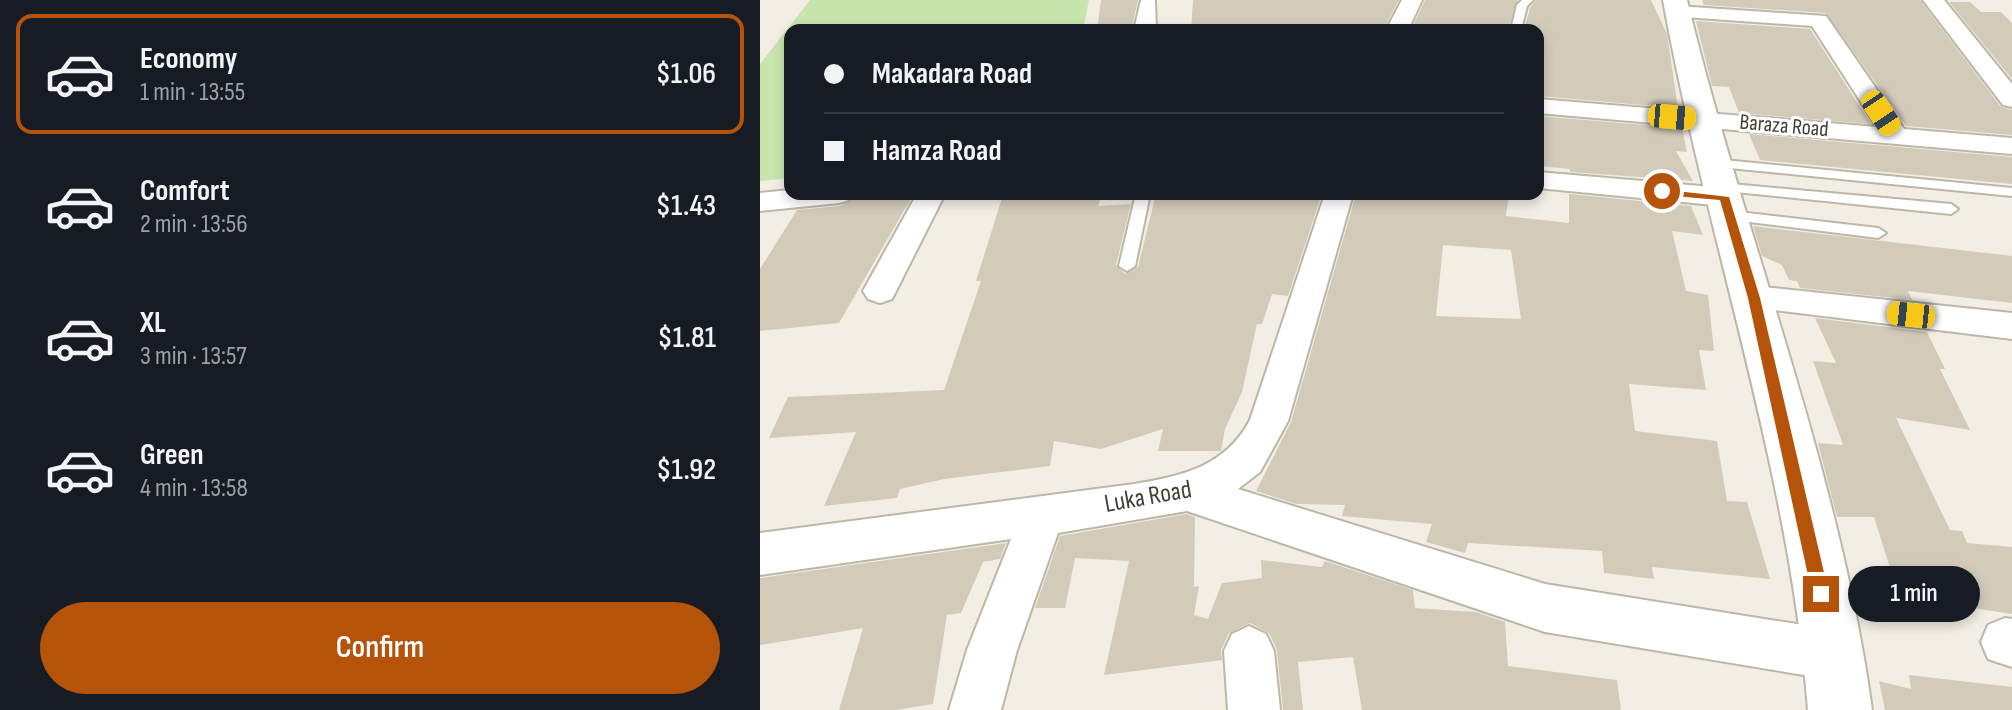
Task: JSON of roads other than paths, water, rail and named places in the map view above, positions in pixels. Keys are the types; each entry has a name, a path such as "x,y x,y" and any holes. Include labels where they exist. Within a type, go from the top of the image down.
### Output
{"street":[{"path":"1400,24 1412,0"},
{"path":"1933,0 2012,100"},
{"path":"1146,24 1148,4"},
{"path":"1840,710 1834,655 1754,298 1700,119 1676,6 1819,20 1896,136"},
{"name":"Baraza Road","path":"1544,106 2012,146"},
{"path":"1544,180 1722,191"},
{"path":"760,202 784,200"},
{"path":"880,291 928,200"},
{"name":"Luka Road","path":"760,554 1190,493 1230,476 1259,448 1281,389 1337,200"},
{"path":"1754,298 2012,326"},
{"path":"1190,493 1545,608 1834,655"},
{"path":"975,710 992,650 1043,514"},
{"path":"1249,651 1254,710"}],"lane":[{"path":"1517,24 1522,5 1528,0"},
{"path":"1722,191 2012,192"},
{"path":"1722,191 1951,209"},
{"path":"1722,191 1878,233"},
{"path":"1127,266 1142,200"}]}
